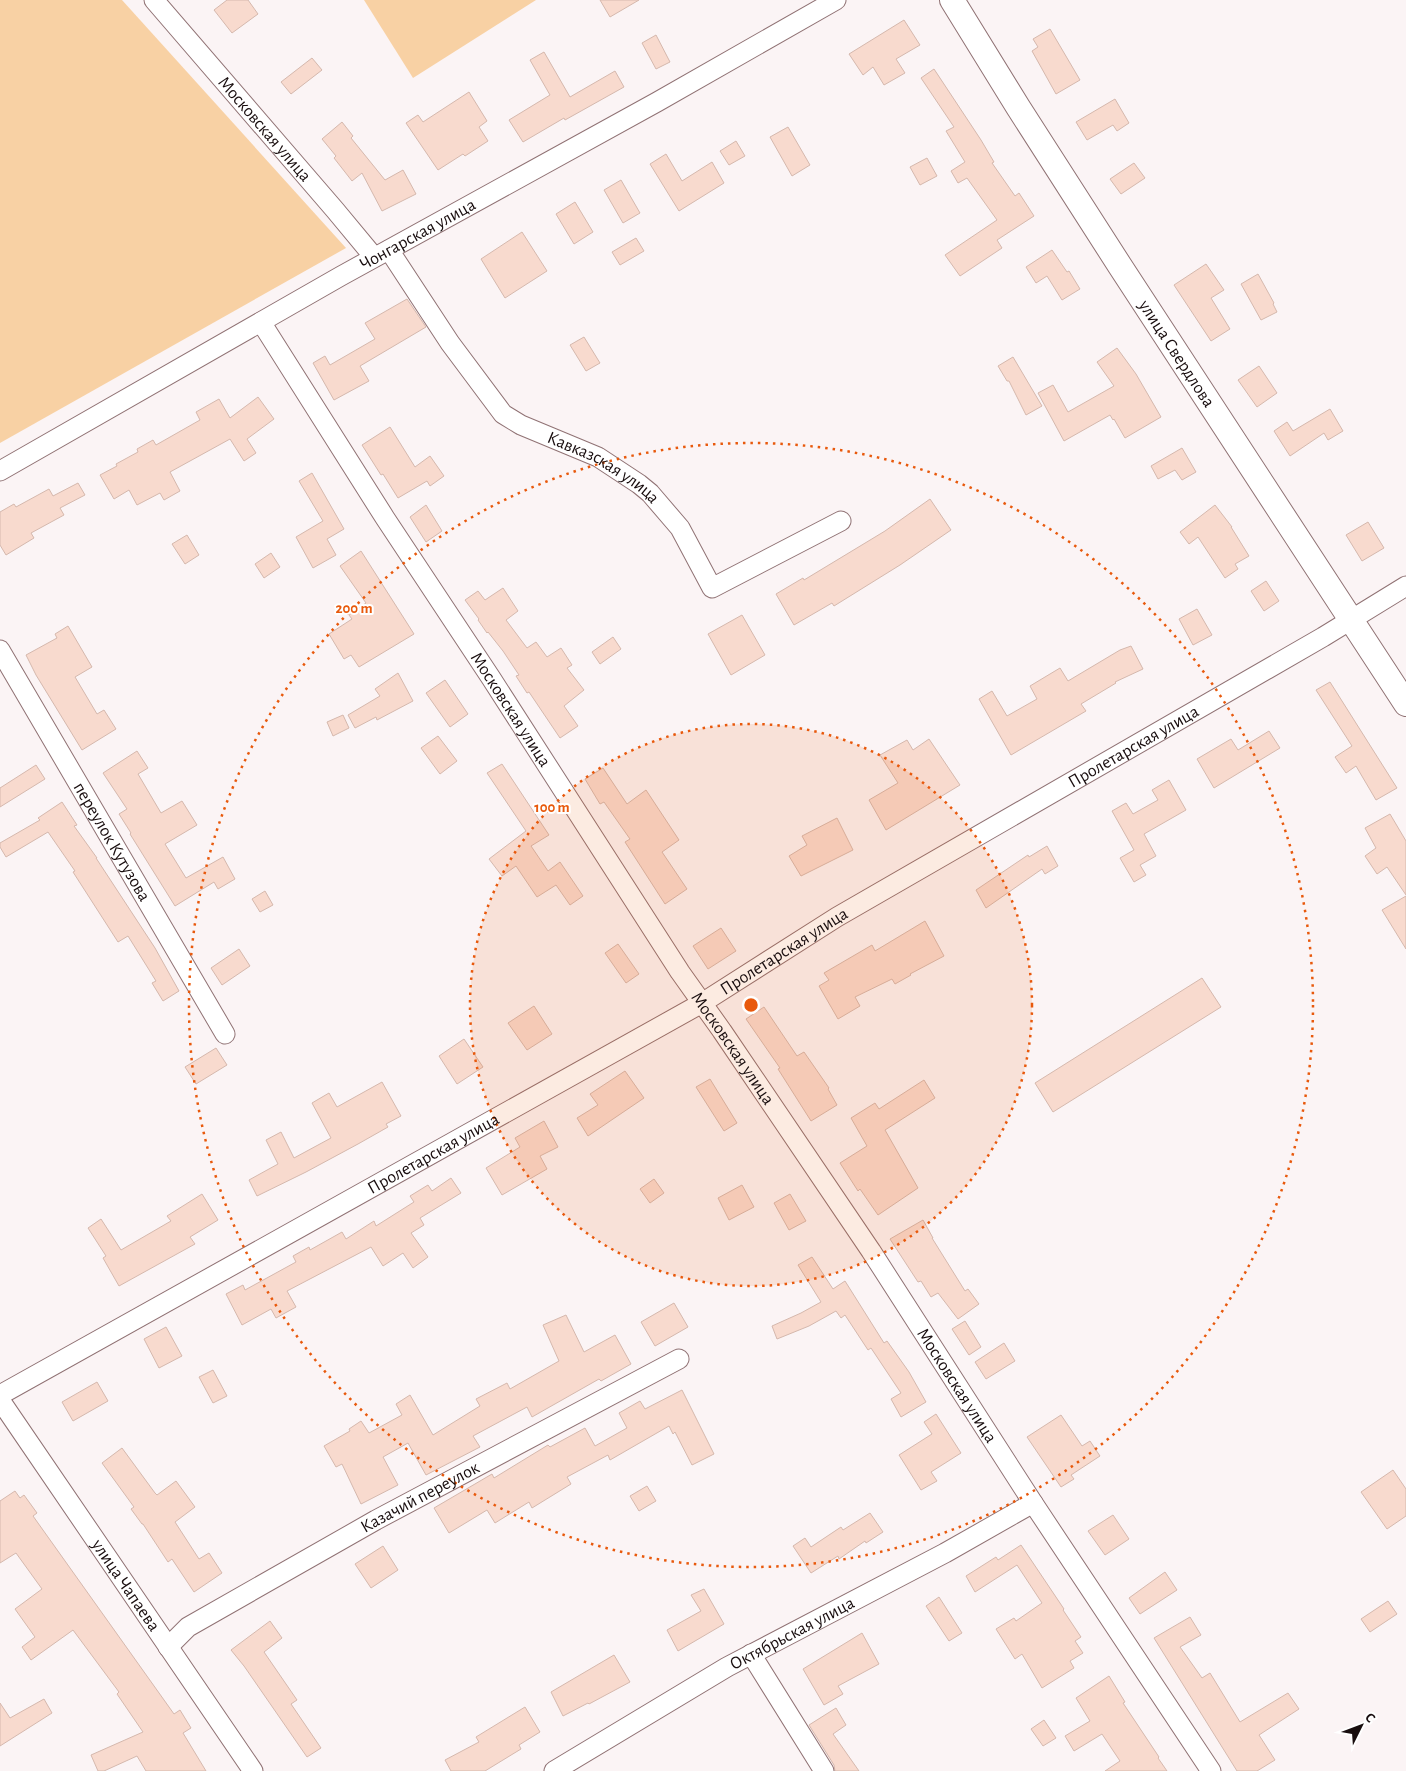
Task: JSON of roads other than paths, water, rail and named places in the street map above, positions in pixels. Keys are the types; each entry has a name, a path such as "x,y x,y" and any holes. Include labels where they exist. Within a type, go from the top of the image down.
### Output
{"street":[{"name":"Московская улица","path":"154,0 335,210 382,254"},
{"name":"Чонгарская улица","path":"0,471 261,322 836,0"},
{"name":"улица Свердлова","path":"952,0 1039,140 1406,704"},
{"name":"Кавказская улица","path":"382,254 503,414 521,425 598,458 650,493 680,528 712,588 841,521"},
{"name":"Московская улица","path":"261,322 385,518 675,964 871,1251 1033,1503 1212,1771"},
{"name":"Пролетарская улица","path":"0,1395 702,1003 837,917 1406,586"},
{"name":"переулок Кутузова","path":"0,650 224,1034"},
{"name":"Казачий переулок","path":"168,1647 188,1627 376,1520 679,1359"},
{"name":"улица Чапаева","path":"0,1400 253,1771"},
{"name":"Октябрьская улица","path":"554,1771 719,1672 945,1553 1033,1503"},
{"path":"752,1654 824,1771"}]}
